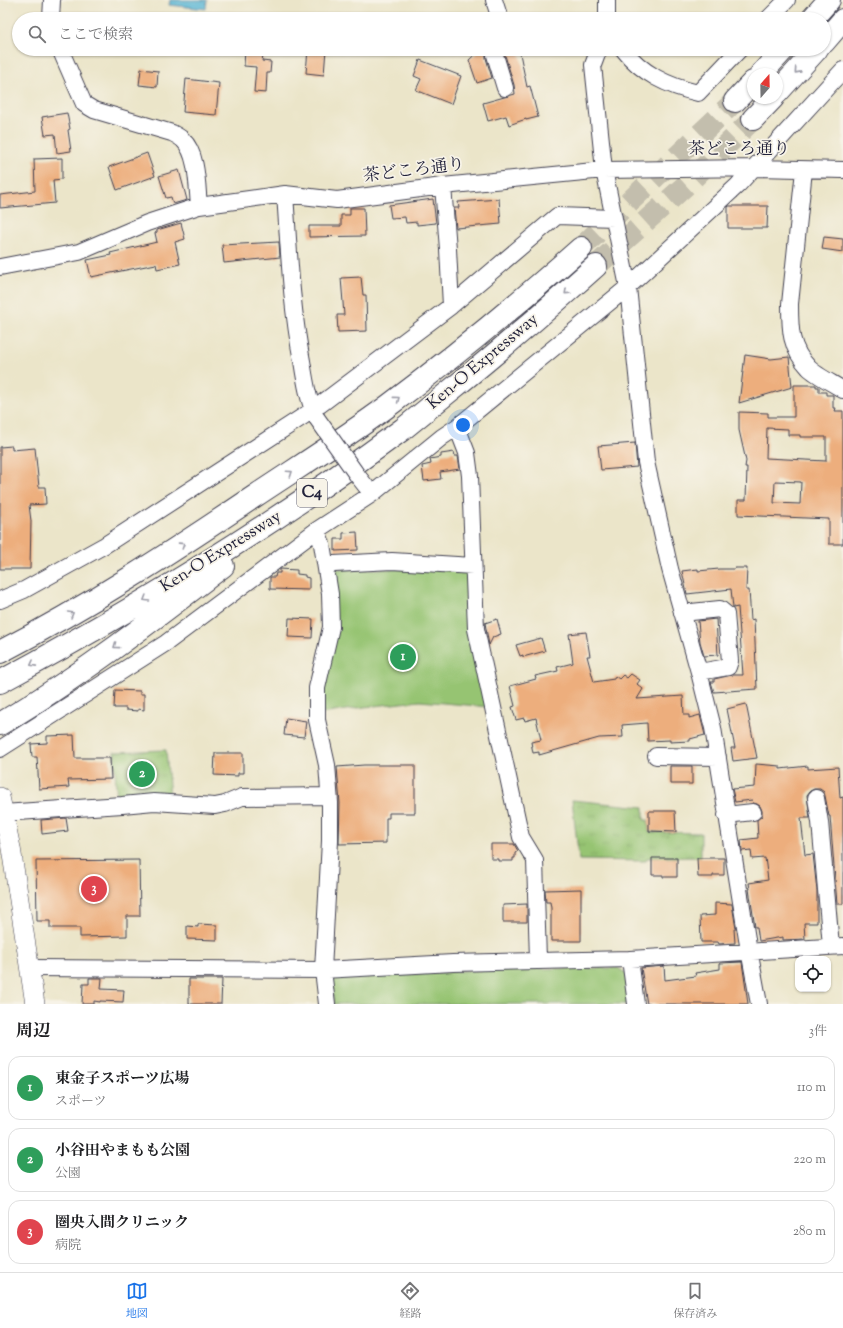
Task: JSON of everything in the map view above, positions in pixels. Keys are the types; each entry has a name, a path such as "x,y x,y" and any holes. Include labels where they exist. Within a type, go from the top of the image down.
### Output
{"highway":[{"path":"818,12 829,0"},
{"path":"831,34 843,20"},
{"path":"767,68 778,56"},
{"path":"783,86 811,56"},
{"path":"735,101 747,88"},
{"path":"753,120 768,104"},
{"name":"Ken-O Expressway","path":"0,652 48,627 135,576 387,407 468,346 582,248"},
{"name":"Ken-O Expressway","path":"0,682 145,600 296,504 403,428 546,311 596,266"},
{"path":"0,724 40,700 162,613 403,428"},
{"path":"0,645 48,627"}],"street":[{"path":"51,12 52,0"},
{"path":"494,0 498,12"},
{"path":"607,0 607,12"},
{"path":"775,12 787,0"},
{"path":"63,56 84,104 101,112 172,133 183,140 190,149 195,165 199,206"},
{"path":"495,56 504,88"},
{"path":"596,56 593,64 604,170 628,287 646,462 670,569 713,728 758,1004"},
{"path":"629,56 645,72 660,81 677,88 698,93 733,56"},
{"path":"0,749 166,643 317,530 372,494 442,437 457,427 628,287 755,168 843,70"},
{"name":"茶どころ通り","path":"0,267 79,252 147,223 199,206 285,194 337,200 443,186 604,170 755,168 843,170"},
{"path":"804,170 790,304 790,326 794,347 810,368 843,390"},
{"path":"443,186 451,306"},
{"path":"285,194 295,328 306,384 315,414 372,494"},
{"path":"0,600 24,590 105,546 315,414 451,306 557,216 614,218"},
{"path":"457,427 467,453 470,476 473,513 473,566 476,630 521,837 535,860 538,960"},
{"path":"317,530 322,544 330,594 331,628 317,688 317,720 327,765 329,796 330,841 323,970 327,1004"},
{"path":"326,567 334,564 392,561 473,566"},
{"path":"682,613 720,609 726,614 730,661 728,667 699,672"},
{"path":"656,756 718,757"},
{"path":"35,1004 11,848 2,805 122,805 154,802 215,806 225,804 242,797 329,796"},
{"path":"30,968 323,970 453,963 630,959 837,946 816,798"},
{"path":"726,815 753,812"},
{"path":"630,959 636,1004"}],"green space":[{"path":"333,569 464,569 471,575 490,707 420,701 364,707 322,714"},
{"path":"166,750 170,797 117,802 114,752"},
{"path":"572,800 644,807 644,820 648,820 649,832 701,833 701,857 647,858 646,861 579,860"},
{"path":"618,968 627,974 629,1004 334,1004 332,984 335,978 499,969"}],"water":[{"path":"170,0 207,0 206,9 169,5"}],"building":[{"path":"245,56 263,56 262,61 271,62 270,73 267,73 266,93 254,92 256,67 244,66"},
{"path":"307,56 325,56 324,75 306,73"},
{"path":"473,56 486,56 492,78 477,83 469,60"},
{"path":"505,56 520,56 527,87 530,86 538,117 526,119 509,125 506,116 488,121 483,103 515,94 514,85"},
{"path":"420,60 461,76 451,104 416,90 421,79 414,76"},
{"path":"141,69 158,71 157,87 139,85"},
{"path":"186,79 219,83 216,115 183,112"},
{"path":"67,113 70,129 68,130 71,151 57,153 55,134 45,135 42,117"},
{"path":"147,153 155,176 117,190 109,167"},
{"path":"62,158 62,179 53,180 55,203 0,208 0,195 35,191 34,159"},
{"path":"179,170 187,200 173,204 171,197 166,198 159,176"},
{"path":"433,199 436,223 417,225 417,222 406,223 405,217 391,218 389,205"},
{"path":"499,199 501,224 456,228 454,208 459,208 458,202"},
{"path":"729,206 768,206 767,228 728,228"},
{"path":"350,208 364,208 365,236 309,237 309,226 341,226 341,215 350,215"},
{"path":"181,223 185,239 175,242 180,264 157,269 156,264 91,277 87,260 157,242 155,233 157,230"},
{"path":"824,237 843,239 843,252 822,249"},
{"path":"279,242 280,257 224,263 222,245"},
{"path":"361,277 363,295 366,295 367,331 338,332 337,315 344,315 341,278"},
{"path":"745,355 771,359 789,357 792,387 739,403"},
{"path":"794,385 816,385 816,387 819,387 819,392 826,392 826,395 833,395 833,408 836,408 835,411 843,411 843,544 829,544 829,519 738,515 738,500 746,500 747,467 745,467 746,461 739,430 739,412 768,413 768,417 794,417","holes":["767,428 788,429 788,435 800,435 800,437 826,437 826,461 766,458","775,481 801,482 800,504 774,503"]},
{"path":"635,443 637,467 601,470 598,446"},
{"path":"12,446 12,450 35,448 39,487 45,487 46,504 29,505 31,521 30,569 0,569 0,447"},
{"path":"454,452 455,456 458,456 460,469 440,472 441,479 424,481 422,466 431,464 430,459 441,457 441,454"},
{"path":"357,532 358,550 335,551 335,539 343,539 343,533"},
{"path":"747,568 746,590 749,590 751,620 754,619 757,689 714,692 711,682 714,682 714,679 732,675 743,675 738,607 733,608 731,589 687,594 682,571"},
{"path":"280,569 297,570 297,574 305,575 305,577 309,578 309,590 270,589 270,577 275,577 276,573 280,573"},
{"path":"289,618 313,619 312,638 288,637"},
{"path":"497,619 501,634 493,637 489,645 485,623"},
{"path":"716,619 718,655 704,656 700,642 698,621"},
{"path":"586,632 590,656 587,656 594,682 614,679 615,676 619,679 623,675 627,678 631,674 640,680 637,684 643,689 637,699 683,696 684,715 689,715 689,718 700,715 705,735 690,739 690,741 648,741 647,723 622,725 623,737 599,738 539,755 539,752 533,753 531,742 541,740 536,718 525,721 524,718 516,720 512,707 515,706 510,686 536,679 535,676 558,671 557,667 573,663 569,634"},
{"path":"541,638 545,651 523,657 523,655 520,656 516,645"},
{"path":"115,690 140,691 140,694 144,694 144,710 138,709 138,711 126,710 126,708 114,708"},
{"path":"746,704 757,758 733,761 731,748 735,748 727,709"},
{"path":"286,718 306,721 304,737 284,735"},
{"path":"74,735 75,758 110,758 111,779 68,780 69,787 39,789 37,757 32,757 31,744 47,743 47,736"},
{"path":"215,753 243,753 243,773 238,773 238,776 214,775"},
{"path":"756,764 780,766 780,769 808,766 808,769 838,767 840,798 843,797 843,904 837,904 830,816 824,792 820,789 814,789 807,795 810,818 801,818 805,855 813,854 817,891 817,923 804,923 805,939 783,940 783,937 759,941 757,927 755,927 749,883 768,880 765,858 752,859 751,850 742,851 741,840 758,838 757,820 762,816 762,811 760,806 753,803 752,800 735,802 732,789 755,787"},
{"path":"364,765 415,765 415,813 389,813 389,818 386,818 386,843 339,844 340,803 337,767"},
{"path":"670,766 692,766 692,784 670,784"},
{"path":"649,811 675,811 676,832 649,831"},
{"path":"66,818 68,831 42,834 41,820"},
{"path":"491,844 514,844 518,851 515,853 515,858 513,858 513,861 498,861 498,859 491,859"},
{"path":"652,858 677,858 677,877 652,875"},
{"path":"697,858 724,858 724,875 698,877"},
{"path":"139,860 140,916 127,916 127,936 80,937 80,928 50,928 50,921 37,921 36,861"},
{"path":"581,889 581,941 551,941 551,908 550,902 546,902 545,890"},
{"path":"715,903 732,904 736,929 734,929 735,943 719,944 718,942 701,942 700,916 715,915"},
{"path":"527,904 527,922 503,922 503,905"},
{"path":"198,924 217,925 217,940 187,939 187,926 198,927"},
{"path":"742,962 748,1004 647,1004 641,968 664,966 665,980 696,976 695,973 720,969 720,963"},
{"path":"89,978 102,978 101,989 124,990 123,1002 94,1001 94,1004 82,1004 83,984 89,984"},
{"path":"189,979 222,979 221,1004 189,1004"}],"tunnel":[{"path":"581,248 735,101"},
{"path":"596,266 686,185 753,119"}],"place":[{"name":"東金子スポーツ広場","path":"403,657"},
{"name":"小谷田やまもも公園","path":"142,774"},
{"name":"圏央入間クリニック","path":"94,889"}]}
